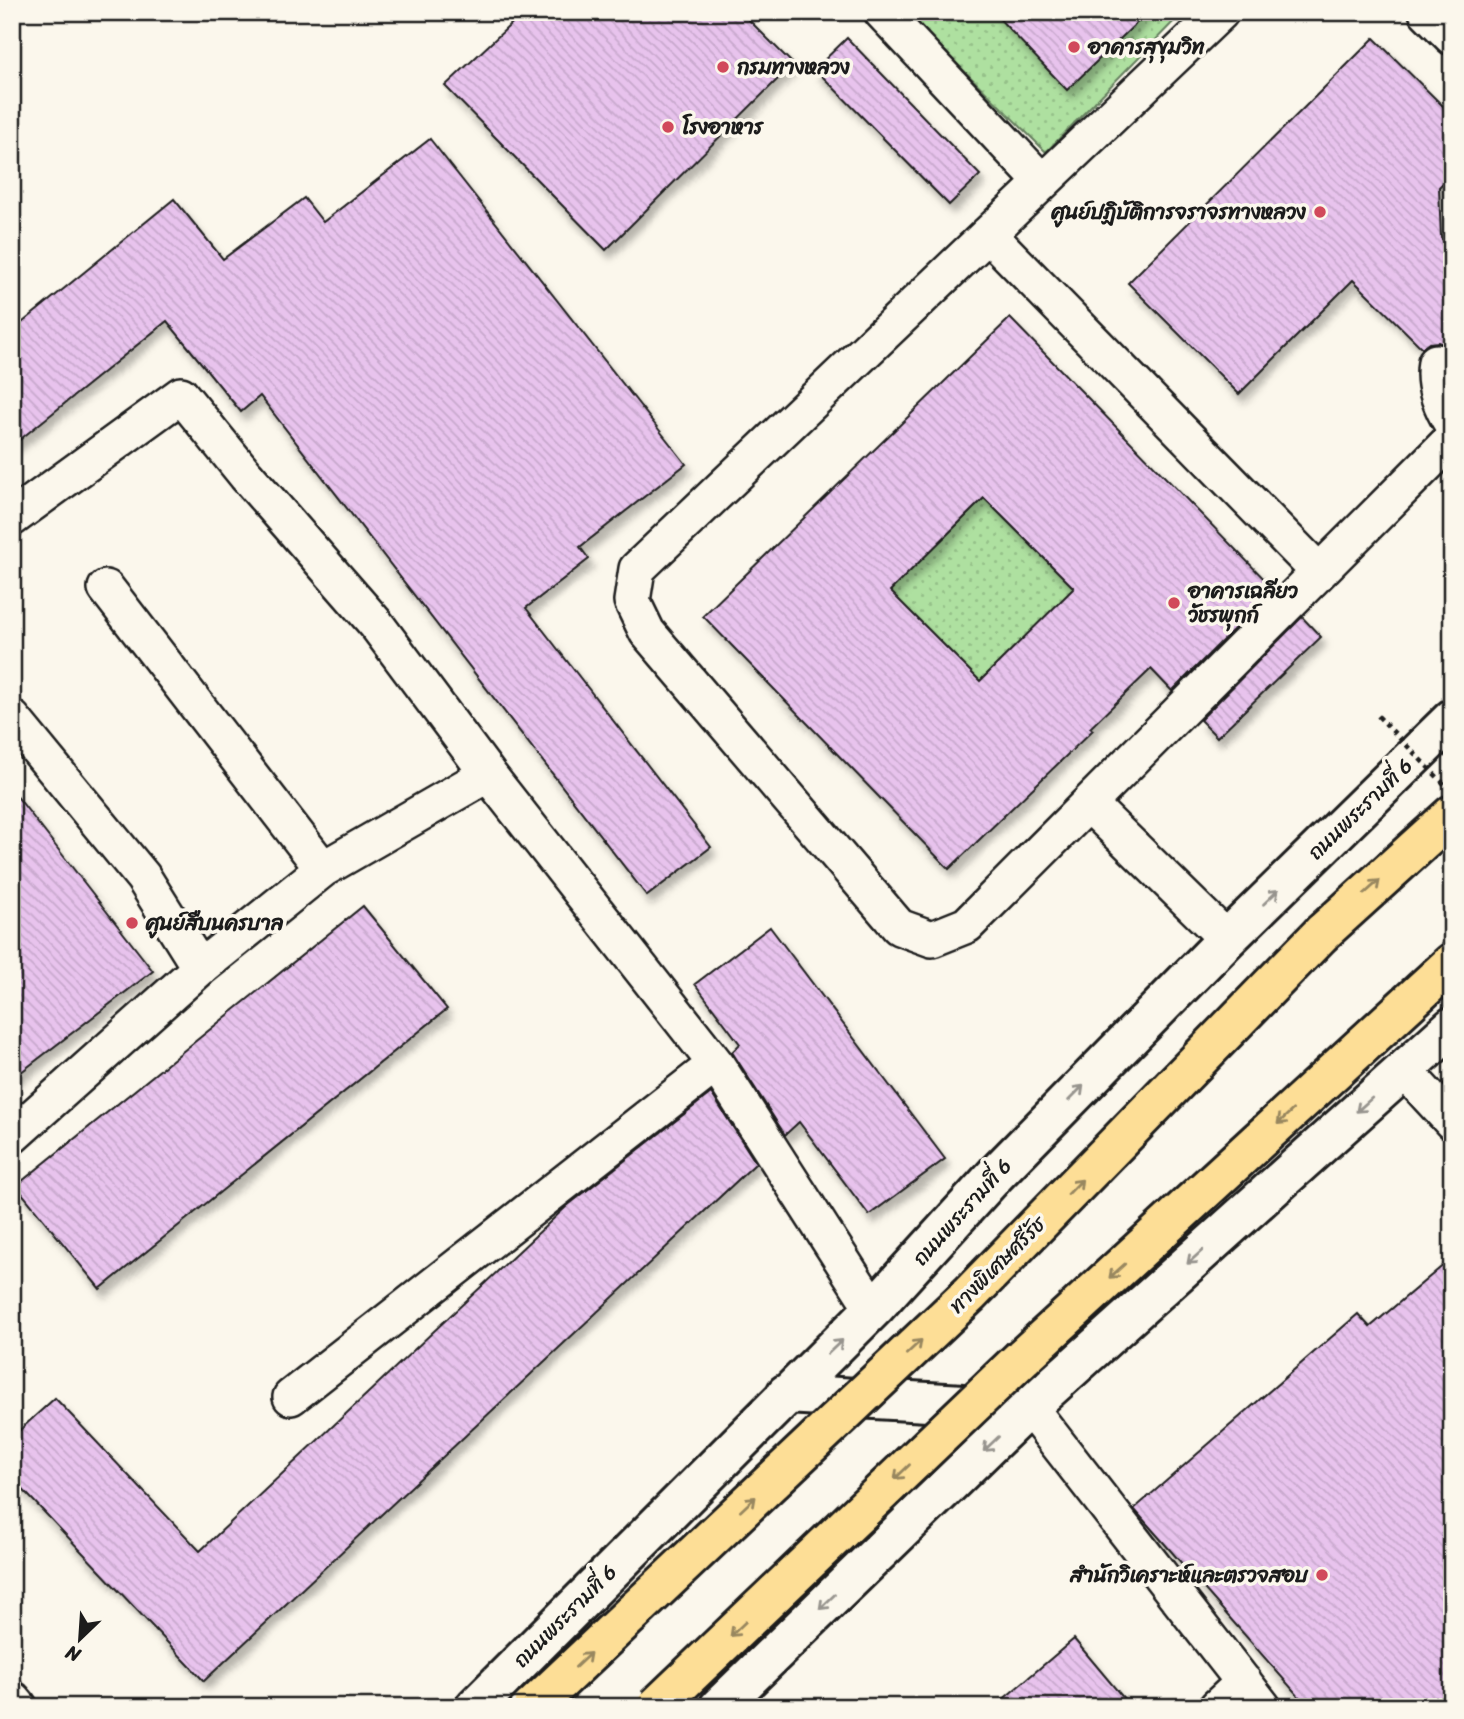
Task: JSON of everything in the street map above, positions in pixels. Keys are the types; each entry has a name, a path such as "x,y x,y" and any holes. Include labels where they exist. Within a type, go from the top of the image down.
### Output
{"highway":[{"name":"ทางพิเศษศรีรัช","path":"533,1707 970,1294 1322,933 1452,815"},
{"path":"656,1707 1023,1357 1452,962"},
{"path":"1335,1071 1452,997"}],"main road":[{"name":"ถนนพระรามที่ 6","path":"475,1707 877,1306 996,1174 1227,939 1452,719"},
{"path":"719,1707 1029,1408 1452,1027"},
{"path":"786,1394 1029,1408"},
{"path":"12,1700 18,1707"}],"lane":[{"path":"882,12 1042,182"},
{"path":"1221,12 637,569 632,601 647,632 899,927 932,939 967,925 1452,439"},
{"path":"1427,12 1452,37"},
{"path":"988,234 1319,572"},
{"path":"1436,362 1434,372 1438,399 1452,424"},
{"path":"12,518 181,396 376,624 488,774 716,1064 863,1293 877,1306"},
{"path":"106,587 323,869"},
{"path":"12,718 143,877 200,968"},
{"path":"12,1136 200,968 323,869 488,774"},
{"path":"1088,804 1227,939"},
{"path":"291,1397 716,1064"},
{"path":"1404,1070 1452,1122"},
{"path":"1029,1408 1254,1695 1217,1707"}],"path":[{"path":"1378,716 1452,792"}],"green space":[{"path":"905,12 1183,12 1046,152"},
{"path":"984,498 1074,588 980,681 890,591"}],"building":[{"path":"524,12 741,12 793,64 606,250 445,86"},
{"name":"อาคารสุขุมวิท","path":"993,12 1148,12 1067,90"},
{"path":"847,38 980,175 949,205 815,69"},
{"name":"ศูนย์ปฏิบัติการจราจรทางหลวง","path":"1374,38 1452,115 1452,174 1439,187 1441,238 1452,249 1452,350 1438,342 1429,343 1422,348 1353,280 1239,394 1128,283"},
{"path":"430,139 686,464 580,547 589,559 526,608 711,847 647,896 260,396 241,412 167,321 12,446 12,331 174,199 223,259 304,198 323,222"},
{"name":"อาคารเฉลียว วัชรพุกก์","path":"1010,318 1274,589 1172,691 1151,669 1090,728 1093,730 949,869 703,616","holes":["984,498 1074,588 980,681 890,591"]},
{"path":"1302,617 1321,637 1217,737 1200,720"},
{"path":"12,790 153,971 12,1079"},
{"path":"363,906 447,1009 100,1289 16,1186"},
{"path":"770,927 945,1159 869,1215 799,1122 785,1135 732,1052 740,1044 695,984"},
{"path":"711,1093 756,1163 204,1681 12,1478 12,1437 55,1398 200,1551 567,1206"},
{"name":"สำนักวิเคราะห์และตรวจสอบ","path":"1452,1258 1452,1707 1308,1707 1134,1509 1358,1314 1370,1327"},
{"path":"1074,1639 1131,1707 994,1707"}],"place":[{"name":"อาคารสุขุมวิท","path":"1074,47"},
{"name":"กรมทางหลวง","path":"723,67"},
{"name":"โรงอาหาร","path":"668,127"},
{"name":"ศูนย์ปฏิบัติการจราจรทางหลวง","path":"1320,212"},
{"name":"อาคารเฉลียว วัชรพุกก์","path":"1174,603"},
{"name":"ศูนย์สืบนครบาล","path":"132,923"},
{"name":"สำนักวิเคราะห์และตรวจสอบ","path":"1322,1575"}]}
